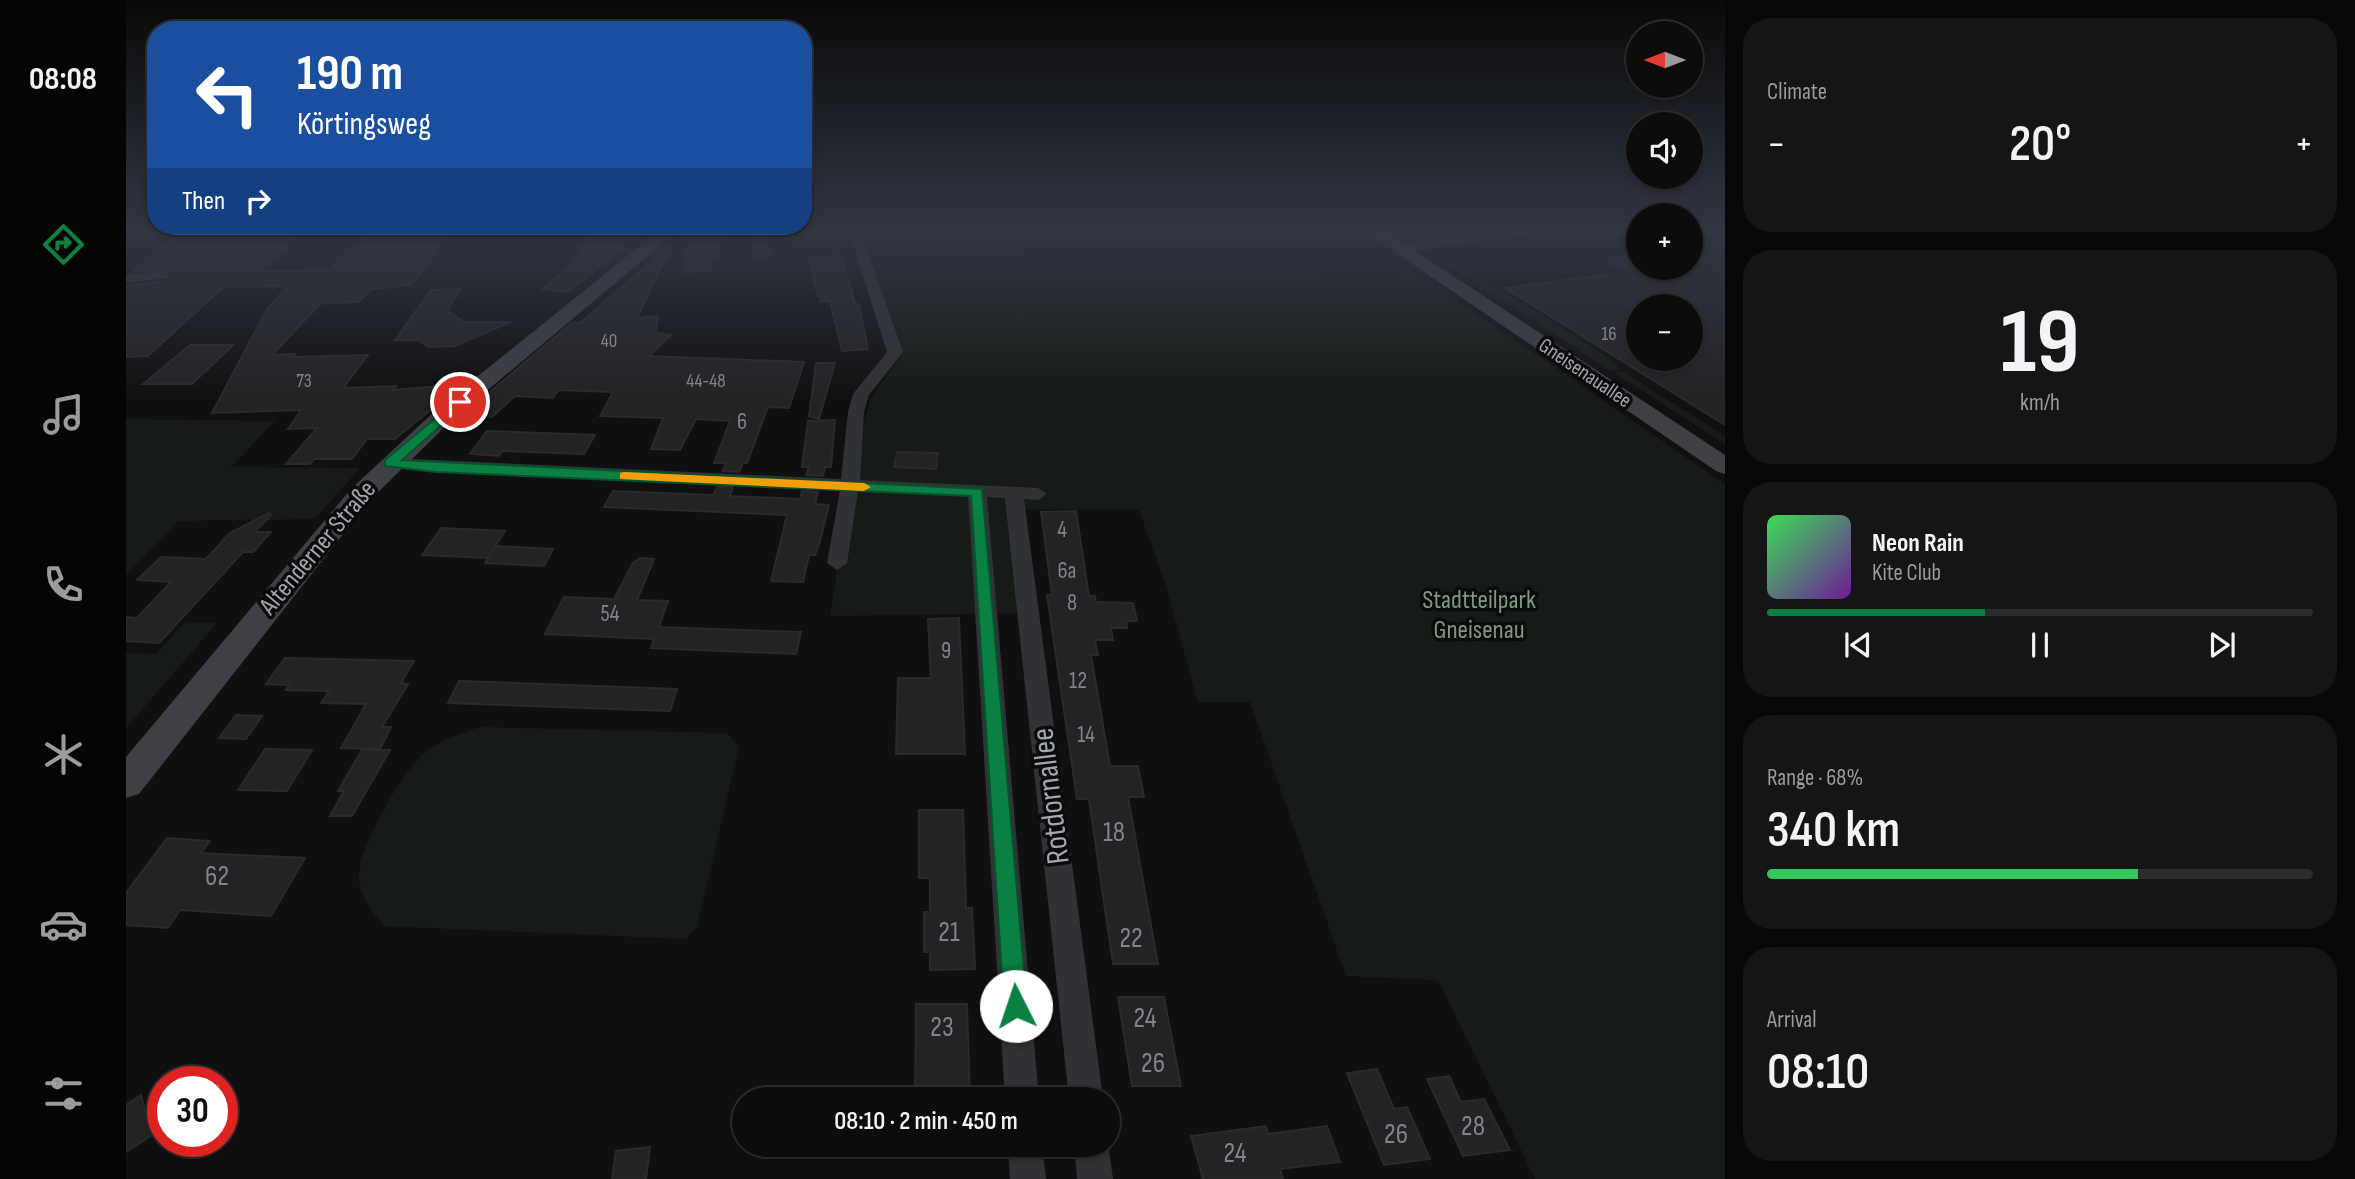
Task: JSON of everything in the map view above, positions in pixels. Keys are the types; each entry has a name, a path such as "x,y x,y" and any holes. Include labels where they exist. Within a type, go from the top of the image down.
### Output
{"main road":[{"name":"Altenderner Straße","path":"126,783 360,495 390,463 445,414 600,288"},
{"name":"Gneisenauallee","path":"1457,288 1725,466"}],"street":[{"path":"837,563 850,486 860,394 895,352 873,288"},
{"path":"390,463 977,492"},
{"name":"Rotdornallee","path":"1022,1087 977,492 1023,499 1085,1087"},
{"path":"1027,1157 1028,1179"},
{"path":"1092,1157 1095,1179"}],"green space":[{"name":"Stadtteilpark Gneisenau","path":"880,288 1438,288 1725,484 1725,1179 1535,1179 1438,980 1346,976 1250,702 1198,702 1165,583 1139,510 1017,509 1028,613 830,616 852,475 870,400 903,354"},
{"path":"1484,288 1499,288 1612,360 1619,369 1610,371"},
{"path":"1622,371 1725,436 1725,444 1613,372"},
{"path":"126,419 275,421 231,467 360,468 315,519 178,521 126,575"},
{"path":"185,622 217,623 126,728 126,653 156,654"},
{"path":"480,727 727,733 739,747 697,927 685,939 384,926 366,902 359,881 361,860 374,828 403,778 422,755 441,742"}],"building":[{"path":"126,288 222,288 148,356 126,357"},
{"path":"286,288 381,288 371,289 359,302 321,303 272,355 368,355 343,388 396,386 393,390 442,386 433,408 395,439 367,439 352,459 314,459 310,464 286,464 317,428 288,429 301,410 212,413 267,309"},
{"path":"544,288 573,288 568,292"},
{"path":"621,288 651,288 637,318 658,316 656,333 671,335 649,356 804,362 789,408 768,407 747,463 743,463 739,472 723,471 726,463 714,463 730,421 696,419 680,450 651,449 663,418 600,416 613,392 558,390 553,398 515,396 492,417 466,412 573,322 580,323"},
{"path":"816,288 850,288 855,304 859,304 868,349 842,351 830,301 821,302"},
{"path":"1505,288 1725,288 1725,425 1638,371 1703,371 1703,294 1626,294 1626,363"},
{"path":"461,289 447,310 464,322 511,322 454,346 429,347 418,340 395,340 431,290"},
{"path":"190,345 233,345 192,384 143,384"},
{"path":"816,363 835,363 819,419 809,416"},
{"path":"835,420 831,467 825,467 823,476 806,475 809,467 802,467 808,421"},
{"path":"487,431 595,435 584,454 502,451 499,456 470,454"},
{"path":"897,452 938,453 936,469 894,467"},
{"path":"717,487 733,487 730,496 800,499 802,491 818,492 815,504 829,505 819,545 815,555 809,555 803,582 771,581 787,515 604,507 613,491 713,495"},
{"path":"1076,511 1089,596 1095,596 1096,602 1133,603 1137,621 1126,621 1127,628 1111,628 1113,640 1095,640 1098,655 1091,655 1110,766 1138,766 1144,797 1128,797 1158,964 1113,964 1089,799 1077,799 1047,595 1052,595 1041,512"},
{"path":"269,513 271,515 255,532 271,532 253,552 243,552 159,643 126,641 126,617 137,618 171,582 137,580 161,557 206,559 230,533"},
{"path":"441,528 505,531 488,557 496,546 553,549 544,566 485,563 488,558 422,555"},
{"path":"640,558 654,559 637,600 668,601 659,627 801,632 796,654 651,648 654,639 545,634 564,597 614,599 633,563"},
{"path":"959,618 965,754 896,754 898,678 931,678 928,619"},
{"path":"285,658 414,661 401,683 408,684 382,727 391,727 380,749 341,748 366,704 321,703 329,691 286,690 289,685 266,684"},
{"path":"459,681 677,689 670,711 448,703"},
{"path":"236,715 262,716 246,739 219,738"},
{"path":"265,749 312,750 287,791 238,790"},
{"path":"362,750 390,750 352,816 330,816 344,791 338,791"},
{"path":"919,810 963,810 966,908 972,908 975,969 930,970 930,952 924,952 924,912 930,912 930,878 919,878"},
{"path":"167,838 210,841 201,853 305,858 271,916 180,910 168,928 126,925 126,893"},
{"path":"1118,997 1164,997 1181,1086 1132,1086"},
{"path":"916,1004 967,1004 970,1087 915,1087"},
{"path":"1377,1069 1394,1109 1407,1107 1430,1159 1384,1165 1347,1073"},
{"path":"1449,1076 1461,1102 1484,1099 1510,1150 1463,1156 1427,1079"},
{"path":"141,1095 147,1117 147,1138 126,1152 126,1105"},
{"path":"1266,1126 1268,1134 1327,1126 1340,1162 1280,1169 1283,1179 1203,1179 1191,1136"},
{"path":"650,1147 646,1179 612,1179 616,1151"}],"slow traffic":[{"path":"625,476 864,487"}],"route":[{"path":"460,402 390,463 436,468 977,492 1016,1006"}]}
